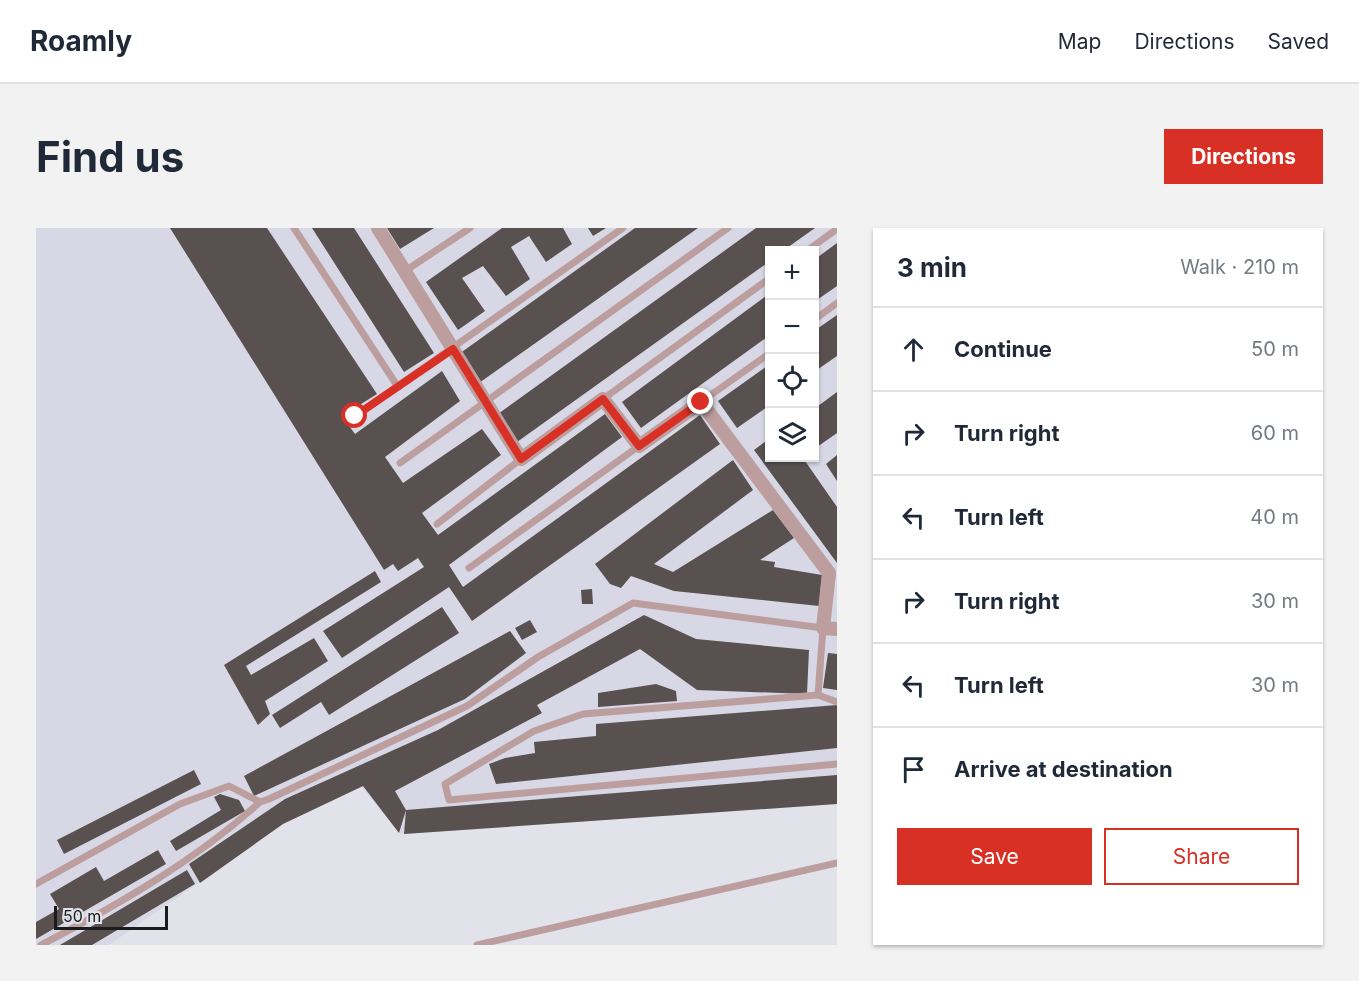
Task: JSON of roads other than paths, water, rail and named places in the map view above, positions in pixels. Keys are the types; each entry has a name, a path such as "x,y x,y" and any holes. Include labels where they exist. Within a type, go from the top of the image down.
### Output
{"street":[{"path":"378,228 521,459 603,399 639,446 701,402 830,573 830,628"}],"lane":[{"path":"294,228 398,387"},
{"path":"405,271 470,228"},
{"path":"355,416 623,228"},
{"path":"400,463 728,228"},
{"path":"814,246 837,229"},
{"path":"603,399 765,283"},
{"path":"819,316 837,303"},
{"path":"701,402 767,354"},
{"path":"469,568 639,446"},
{"path":"437,524 521,459"},
{"path":"41,945 100,914 225,834 260,802 467,706 538,657 633,603 830,628 818,695"},
{"path":"837,702 818,695 583,714 534,731 445,784 449,800 837,764"},
{"path":"36,884 180,804 229,786 260,802"},
{"path":"477,945 837,863"}]}
